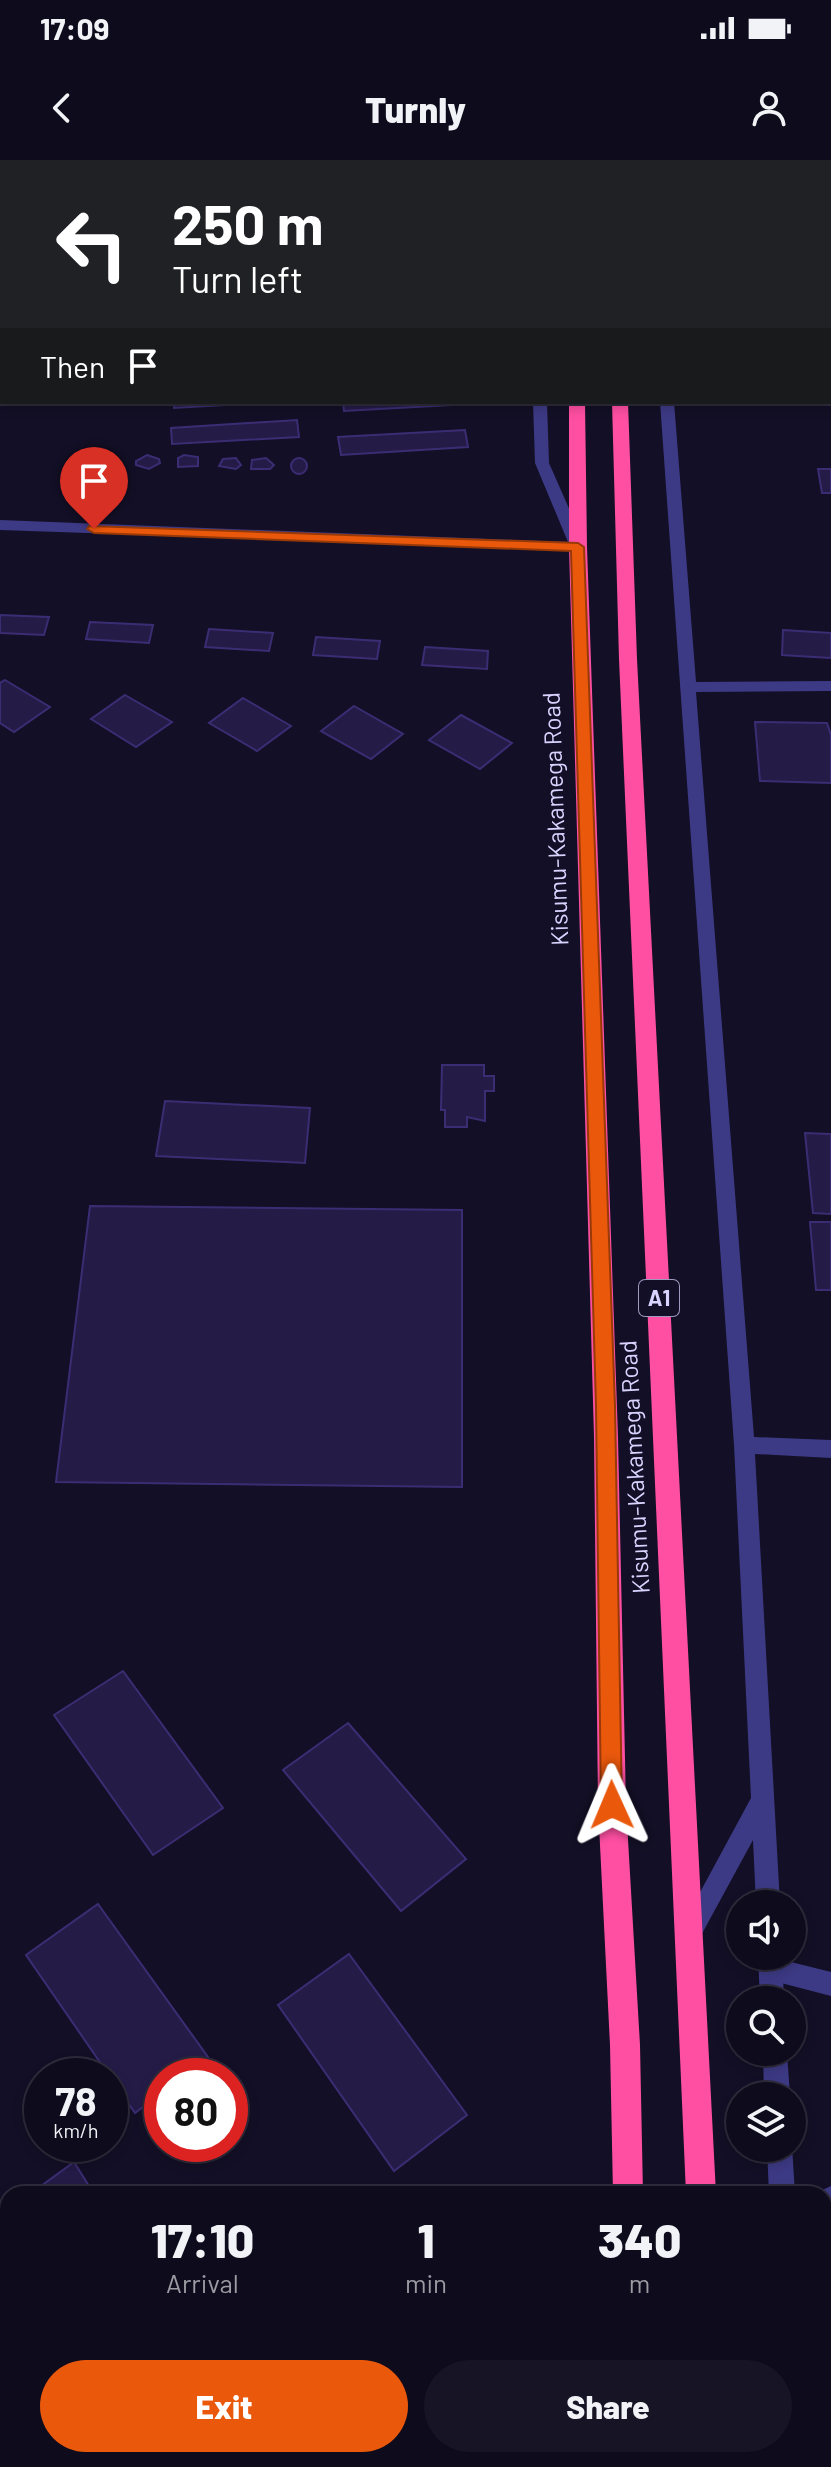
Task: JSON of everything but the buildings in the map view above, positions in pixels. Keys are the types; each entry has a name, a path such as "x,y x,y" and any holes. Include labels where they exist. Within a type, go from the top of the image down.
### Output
{"highway":[{"name":"Kisumu-Kakamega Road","path":"577,404 578,547 606,1405 612,1805 625,2045 628,2186"},
{"name":"Kisumu-Kakamega Road","path":"620,404 625,603 701,2186"}],"street":[{"path":"0,525 578,547 542,463 540,404"},
{"path":"667,404 744,1445 767,1890"},
{"path":"687,687 831,686"},
{"path":"744,1445 831,1449"},
{"path":"690,1933 762,1800"},
{"path":"790,1970 831,1984"},
{"path":"781,2162 782,2186"}],"route":[{"path":"94,529 578,547 606,1406 612,1805"}]}
